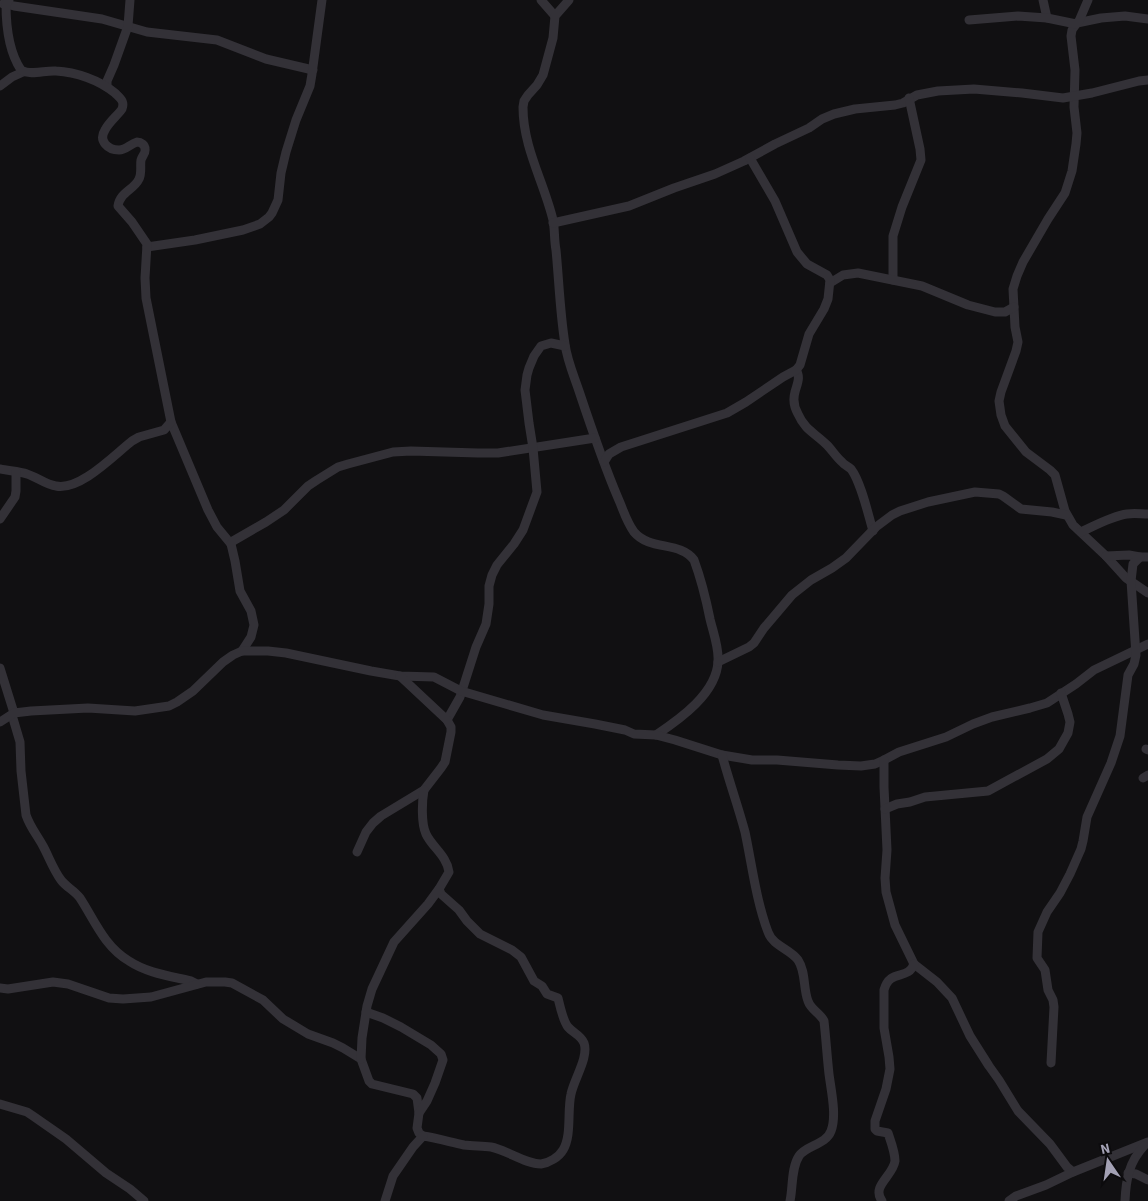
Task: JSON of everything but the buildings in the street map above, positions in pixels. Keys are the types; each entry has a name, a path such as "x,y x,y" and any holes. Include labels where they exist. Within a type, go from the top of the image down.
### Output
{"street":[{"path":"108,88 106,81 128,26 130,0"},
{"path":"147,247 243,230 260,224 272,213 278,200 286,152 296,120 310,86 322,0"},
{"path":"541,0 556,16"},
{"path":"569,0 556,16 553,38 543,75 524,101 523,108 529,150 546,196 553,223 559,272 560,311 565,346 610,481 635,533 648,542 686,552 694,560 706,600 718,662 713,680 701,698 675,722 656,735"},
{"path":"1043,0 1046,18"},
{"path":"1088,0 1079,20 1073,28 1071,36 1077,134 1072,171 1065,193 1023,262 1017,276 1014,289 1014,307 1018,342 999,401 1001,415 1006,426 1026,452 1055,475 1066,515 1073,525 1130,581 1148,593"},
{"path":"23,72 19,68 12,49 5,3 102,19 147,32 217,40 266,59 312,70"},
{"path":"969,20 1018,16 1046,18 1076,24 1101,18 1125,16 1148,19"},
{"path":"0,86 23,72 57,71 95,81 122,99 124,106 104,130 102,139 104,144 118,150 138,142 145,149 141,160 138,181 122,196 118,206 147,244 146,298 171,422 208,510 217,527 230,544 240,591 251,611 254,625 251,637 242,652"},
{"path":"553,223 629,206 714,174 744,162 826,117 855,109 895,105 921,94 968,89 1063,98 1148,80"},
{"path":"893,280 893,236 902,207 921,160 909,98"},
{"path":"604,462 609,454 621,448 727,413 796,370 802,360 808,334 828,299 829,278 807,264 797,252 775,201 750,158"},
{"path":"830,283 840,276 858,272 922,286 968,305 990,311 1000,313 1014,307"},
{"path":"447,720 462,691 476,647 486,624 489,586 492,575 497,564 523,530 537,492 525,390 528,368 541,346 551,344 565,346"},
{"path":"796,370 798,376 794,400 798,415 811,433 826,444 852,471 863,497 873,530"},
{"path":"0,469 26,473 54,486 64,487 90,474 138,437 164,430 171,422"},
{"path":"230,544 233,540 284,510 316,480 338,467 348,464 401,451 498,453 533,448 546,444 595,438"},
{"path":"0,519 15,497 16,472"},
{"path":"718,662 749,647 792,595 846,558 873,530 892,515 908,508 971,492 998,494 1022,509 1066,515"},
{"path":"1080,532 1123,515 1148,514"},
{"path":"1106,556 1129,555 1144,557"},
{"path":"1051,1063 1054,1007 1048,990 1045,970 1036,958 1038,932 1047,912 1070,874 1084,841 1087,817 1111,763 1120,736 1128,675 1136,655 1130,581 1133,564 1144,557"},
{"path":"0,722 13,714 31,711 88,708 135,712 169,706 193,691 233,655 242,652 268,651 400,676 437,678 462,691 543,715 625,730 634,734 656,735 722,755 752,760 861,766 875,764 899,752 946,737 979,722 1047,703 1094,670 1148,644"},
{"path":"0,668 20,742 26,815 61,881 75,892 107,942 129,962 197,984"},
{"path":"357,852 366,832 373,823 381,816 424,790 445,762 451,727 447,720 400,676"},
{"path":"885,809 923,798 988,791 1054,755 1068,733 1070,722 1062,693"},
{"path":"722,755 744,830 768,932 773,940 797,959 802,967 807,1000 812,1008 822,1016 824,1021 833,1125 829,1134 817,1144 802,1152 798,1158 792,1181 790,1201"},
{"path":"884,760 887,850 885,878 886,892 895,925 914,964 937,982 952,998 970,1036 1000,1080 1018,1111 1050,1144 1073,1172"},
{"path":"424,790 424,829 426,835 445,860 449,869 448,874 421,913 394,942 368,999 360,1059 372,1084 413,1094 416,1098 419,1113 417,1128 423,1136 464,1145 491,1147 534,1163 548,1162 557,1157 563,1150 568,1130 571,1095 585,1051 584,1043 566,1025 558,998 546,993 543,987 534,981 521,957 512,950 480,934 439,889"},
{"path":"882,1201 878,1191 893,1167 895,1154 888,1133 877,1131 875,1126 890,1069 884,1028 884,990 889,979 908,973 914,964"},
{"path":"0,988 8,989 53,982 68,984 109,998 123,999 151,998 206,982 232,982 263,1000 283,1019 308,1034 344,1048 360,1059"},
{"path":"366,1012 400,1027 431,1045 441,1054 443,1060 435,1083 419,1113"},
{"path":"0,1104 27,1112 39,1120 144,1201"},
{"path":"385,1201 393,1176 423,1136"},
{"path":"1009,1201 1016,1196 1148,1142"},
{"path":"1125,1201 1128,1173 1133,1160 1148,1142"},
{"path":"1128,1173 1136,1174 1148,1180"}]}
